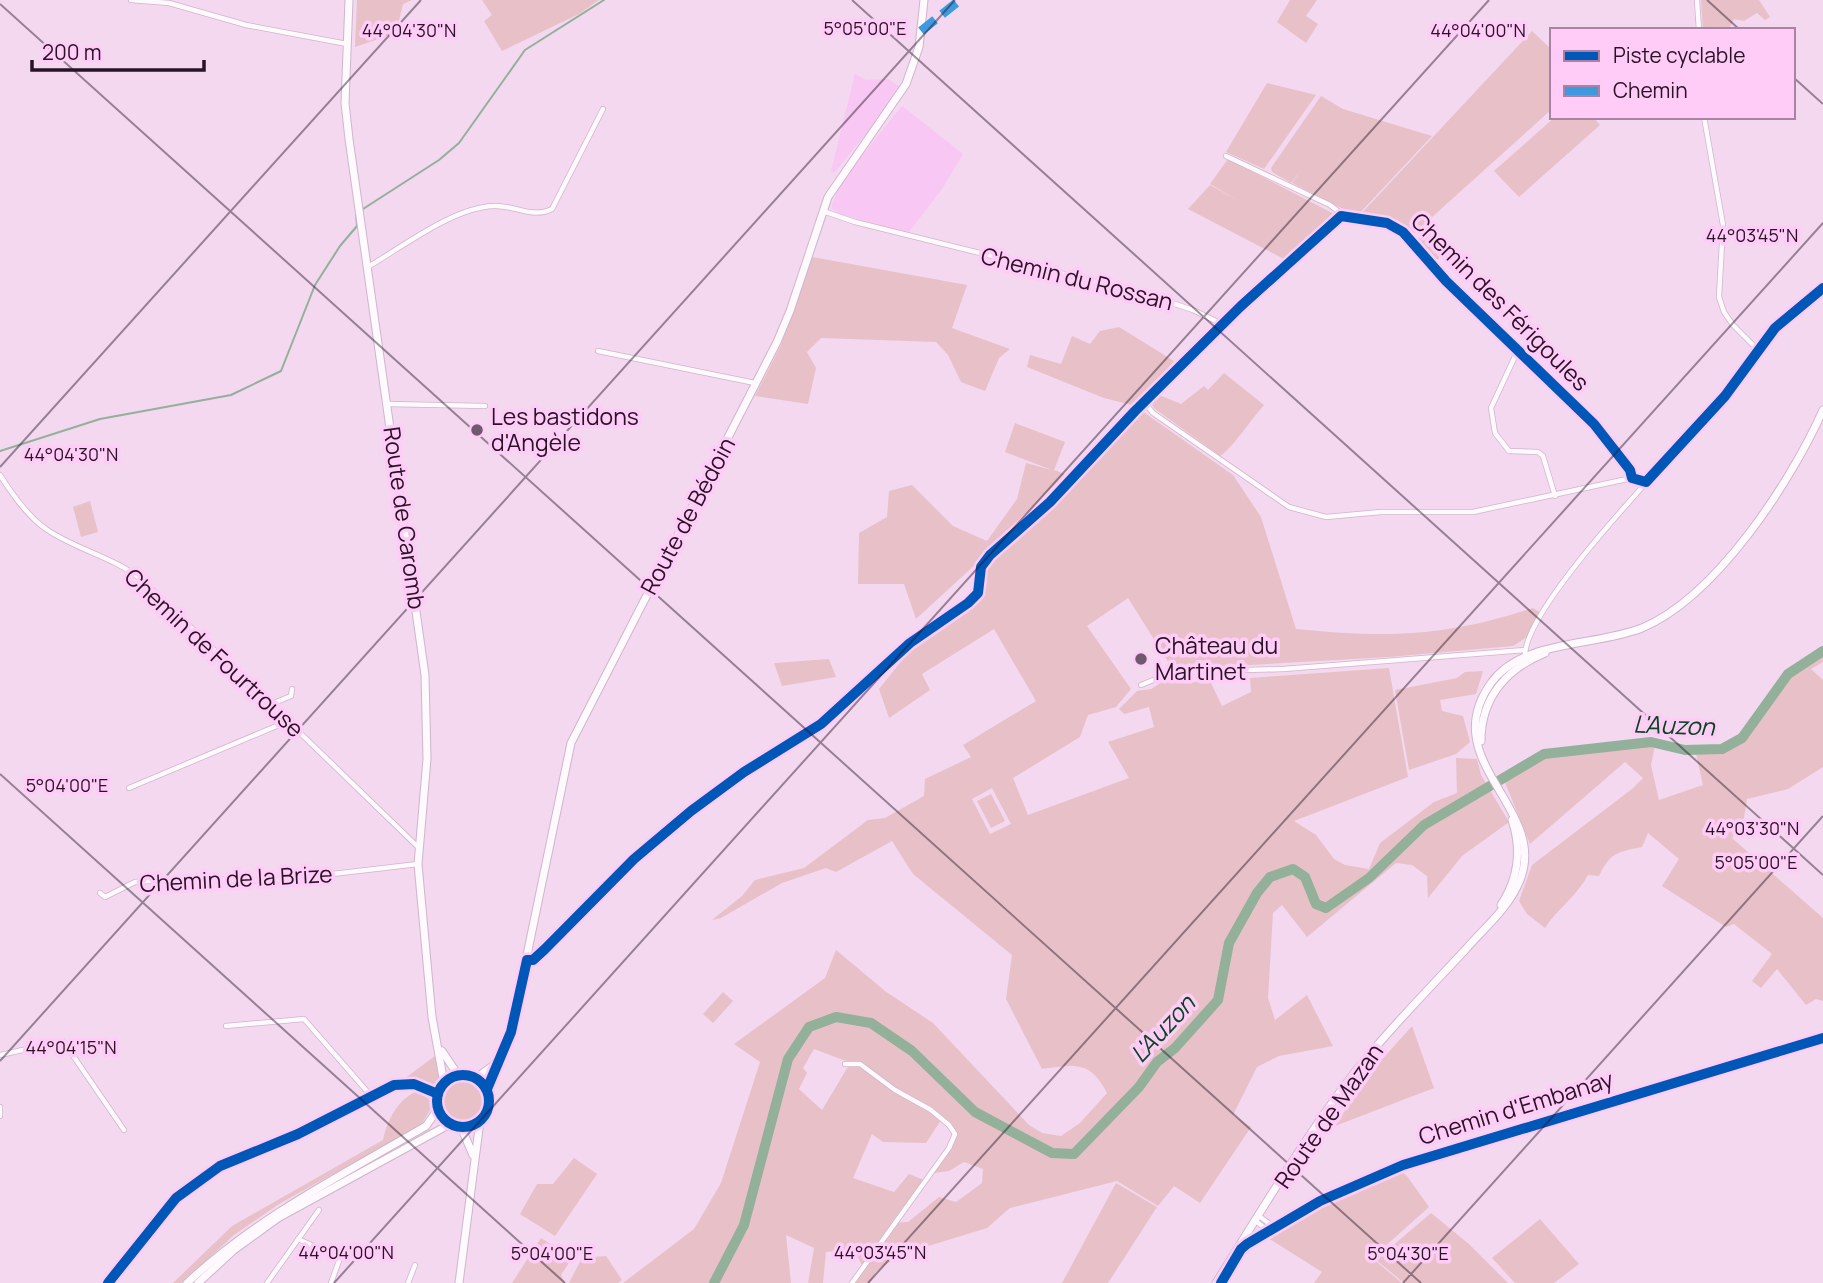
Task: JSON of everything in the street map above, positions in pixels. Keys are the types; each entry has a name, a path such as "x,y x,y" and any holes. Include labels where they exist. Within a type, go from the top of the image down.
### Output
{"main road":[{"name":"Route de Caromb","path":"349,0 345,103 425,675 427,759 418,864 428,985 444,1083"},
{"name":"Route de Bédoin","path":"486,1089 512,1032 571,743 756,383 790,311 822,211 834,185 893,107 906,84 919,47 924,0"},
{"name":"Route de Mazan","path":"1216,1283 1355,1073 1514,893 1524,864 1519,826 1483,763 1476,732 1481,702 1497,676 1526,655 1622,635 1666,616 1700,591 1790,475 1823,410"},
{"name":"Route de Mazan","path":"1483,763 1481,733 1491,695 1526,655"},
{"path":"436,1037 443,1055 458,1075"},
{"path":"476,1078 503,1054"},
{"path":"187,1283 238,1237 266,1218 426,1126 438,1109 438,1094 444,1083 458,1075 476,1078 486,1089 488,1109 480,1121 459,1283"},
{"path":"438,1109 450,1124 461,1127 480,1121"},
{"path":"198,1283 234,1250 278,1218 450,1124"},
{"path":"461,1127 469,1140 474,1164"}],"street":[{"path":"131,0 169,4 246,25 348,44"},
{"path":"1697,0 1699,28"},
{"path":"368,267 431,230 472,211 494,205 535,214 552,209 603,109"},
{"path":"1704,119 1723,225 1719,297 1724,312 1733,325 1758,350"},
{"name":"Chemin des Férigoules","path":"1226,156 1331,205 1343,215 1396,227 1446,281 1594,424 1630,470 1632,478"},
{"name":"Chemin du Rossan","path":"822,211 867,225 1145,293 1193,310 1222,324"},
{"path":"527,960 533,960 634,859 691,811 744,772 821,724 904,648 968,603 978,593 981,567 990,555 1050,502 1144,402 1277,271 1343,215"},
{"path":"1141,685 1173,672 1284,669 1526,655 1558,588 1646,482 1725,396 1784,318 1823,288"},
{"path":"1518,350 1491,408 1492,425 1509,451 1538,452 1543,456 1555,496"},
{"path":"598,351 756,383"},
{"path":"1144,402 1153,413 1289,507 1326,517 1381,512 1474,512 1632,478 1646,482"},
{"path":"388,404 485,406"},
{"name":"Chemin de Fourtrouse","path":"0,475 16,499 43,527 137,576 286,722 339,767 419,847"},
{"path":"269,705 290,696 292,689"},
{"path":"129,788 286,722"},
{"name":"Chemin de la Brize","path":"100,893 105,897 135,882 179,879 281,880 418,864"},
{"path":"226,1026 304,1019 372,1097"},
{"name":"Chemin d'Embanay","path":"1235,1253 1320,1201 1403,1165 1823,1038"},
{"path":"0,1055 63,1041 124,1130"},
{"path":"845,1064 860,1064 895,1090 931,1110 950,1125 955,1134 948,1148 852,1283"},
{"path":"108,1283 176,1198 194,1183 236,1158 298,1135 404,1083 438,1094"},
{"path":"0,1107 0,1116"},
{"path":"267,1283 319,1210"},
{"path":"1269,1232 1258,1226 1258,1219 1271,1225 1280,1225"},
{"path":"298,1239 340,1258 331,1283"},
{"path":"408,1283 415,1265"}],"shaded area":[{"path":"357,0 412,0 403,4 396,33 355,47"},
{"path":"482,0 599,0 579,14 502,51 484,21 492,15"},
{"path":"1290,0 1317,0 1306,16 1318,24 1306,43 1277,22"},
{"path":"1701,0 1759,0 1770,17 1765,20 1757,13 1744,21 1734,19 1730,28 1703,28"},
{"path":"1532,31 1550,48 1550,111 1411,236 1386,219 1359,216"},
{"path":"855,74 866,80 888,79 900,87 882,114 834,173 831,171"},
{"path":"1267,83 1316,95 1264,169 1226,152"},
{"path":"1321,96 1343,109 1432,136 1357,216 1292,183 1301,170 1291,183 1272,172 1271,168"},
{"path":"902,106 963,154 942,189 908,233 840,214 831,208 837,192 862,156"},
{"path":"1553,119 1595,119 1600,125 1519,197 1494,171"},
{"path":"1228,159 1334,214 1333,220 1304,247 1294,248 1286,260 1188,209 1210,185 1239,201 1210,184"},
{"path":"1429,228 1449,250 1437,260 1418,238"},
{"path":"812,257 967,285 952,328 1010,349 999,358 985,391 961,382 948,355 936,342 821,338 807,352 816,368 808,404 755,396 781,345"},
{"path":"1119,327 1174,361 1136,406 1104,398 1027,367 1030,355 1061,364 1072,336 1090,344 1100,331"},
{"path":"1224,373 1264,405 1220,456 1154,408 1150,401 1157,394 1181,404 1204,386 1208,390"},
{"path":"1142,411 1233,475 1261,517 1296,629 1359,634 1416,633 1472,625 1533,608 1541,613 1527,637 1513,646 1389,657 1181,669 1172,668 1128,598 1087,626 1131,689 1116,707 1088,715 1080,737 1013,778 1028,815 1129,778 1108,742 1154,727 1149,707 1124,714 1119,709 1137,691 1151,689 1175,674 1183,683 1210,681 1222,706 1251,692 1250,678 1389,668 1408,777 1294,821 1316,835 1334,859 1345,865 1369,869 1380,843 1434,802 1457,793 1456,758 1477,759 1481,775 1509,822 1462,856 1428,898 1427,876 1412,865 1396,863 1307,937 1282,905 1273,913 1268,998 1275,1020 1307,995 1333,1046 1279,1056 1257,1067 1233,1115 1251,1127 1200,1203 1174,1186 1158,1206 1117,1181 1010,1208 987,1228 899,1255 876,1272 870,1283 855,1283 864,1269 854,1250 826,1252 823,1283 808,1283 814,1248 786,1235 791,1283 623,1283 694,1229 721,1183 760,1062 734,1044 825,978 836,950 885,991 933,1023 1029,1125 1042,1133 1061,1136 1080,1123 1107,1093 1094,1075 1080,1067 1042,1069 1006,999 1012,955 913,874 892,841 836,872 826,868 782,883 721,918 712,920 742,896 755,880 804,868 868,820 885,818 924,796 925,779 971,757 963,745 1036,701 994,629 922,674 930,690 889,718 879,689 911,649 982,597 985,573 990,563 1074,484 1134,416","holes":["992,788 1011,824 990,834 972,799","814,1049 846,1061 861,1062 896,1088 933,1108 953,1125 958,1134 933,1173 949,1171 964,1162 983,1169 982,1183 956,1202 939,1197 908,1222 891,1223 924,1180 909,1174 894,1192 853,1178 872,1134 883,1142 926,1143 941,1120 859,1065 849,1065 822,1110 799,1089 807,1073 803,1068"]},
{"path":"1015,423 1065,442 1054,470 1065,474 991,550 916,619 904,584 858,584 859,533 887,517 889,491 912,485 953,526 987,541 1017,499 1026,463 1052,470 1005,452"},
{"path":"90,501 98,532 81,537 73,507"},
{"path":"1823,654 1823,662 1811,669 1823,680 1823,767 1788,789 1747,799 1744,818 1732,838 1823,918 1823,1001 1816,999 1806,1005 1777,969 1761,988 1752,981 1772,954 1734,924 1726,927 1662,886 1679,859 1648,833 1642,847 1615,855 1607,862 1599,876 1588,875 1545,928 1527,914 1519,901 1532,865 1643,778 1625,762 1530,844 1504,780 1545,758 1579,751 1652,744 1655,746 1651,765 1659,800 1703,785 1696,754 1724,752 1743,740 1791,675"},
{"path":"829,659 836,677 782,686 774,663"},
{"path":"1483,671 1476,694 1440,700 1442,711 1463,716 1470,742 1456,754 1409,770 1395,690 1457,678 1465,672"},
{"path":"991,794 1005,821 991,828 977,801"},
{"path":"723,992 733,1001 713,1023 703,1014"},
{"path":"1412,1026 1434,1088 1335,1126 1368,1075"},
{"path":"435,1056 440,1076 436,1084 430,1086 404,1079"},
{"path":"463,1079 478,1086 485,1101 478,1116 463,1123 448,1116 441,1101 448,1086"},
{"path":"418,1091 429,1099 430,1110 421,1125 279,1204 234,1235 182,1283 173,1283 232,1226 383,1140 394,1111 411,1094"},
{"path":"574,1158 597,1174 555,1236 520,1214 537,1184 553,1184"},
{"path":"1398,1169 1407,1176 1429,1207 1372,1258 1402,1283 1314,1283 1322,1272 1265,1236"},
{"path":"1116,1183 1157,1207 1108,1283 1062,1283"},
{"path":"1431,1213 1470,1245 1508,1283 1404,1283 1376,1260"},
{"path":"1540,1219 1579,1264 1554,1283 1515,1283 1492,1258"},
{"path":"541,1238 572,1258 561,1275 565,1283 512,1283"},
{"path":"606,1256 622,1280 618,1283 569,1283 582,1258"}],"waterway":[{"path":"363,209 439,160 459,143 525,50 604,0"},
{"path":"0,451 100,419 231,395 281,371 315,285 340,246 357,226 356,212"},
{"name":"L'Auzon","path":"714,1283 744,1225 788,1059 809,1027 836,1017 871,1023 912,1051 975,1112 1052,1153 1074,1154 1139,1087 1157,1062 1175,1048 1218,1000 1229,943 1257,893 1270,877 1293,869 1305,877 1316,904 1326,908 1369,878 1424,825 1544,754 1651,742 1685,750 1722,749 1742,738 1788,674 1823,651"}],"marked path":[{"path":"921,31 960,0"}],"cycle path":[{"path":"487,1089 511,1032 527,960 533,960 634,859 691,811 744,772 821,724 910,643 968,603 978,593 981,567 990,555 1050,502 1135,411 1241,306 1341,216 1387,223 1403,232 1446,281 1594,424 1630,470 1632,478 1646,482 1725,396 1775,328 1823,288"},
{"path":"1221,1283 1241,1249 1247,1244 1320,1201 1403,1165 1823,1038"},
{"path":"463,1075 473,1077 481,1083 487,1091 489,1101 487,1111 481,1119 473,1125 463,1127 453,1125 445,1119 439,1111 437,1101 439,1091 445,1083 453,1077 463,1075"},
{"path":"108,1283 176,1198 220,1166 298,1134 394,1085 414,1084 438,1094"}],"place":[{"name":"Les bastidons d'Angèle","path":"477,430"},
{"name":"Château du Martinet","path":"1141,659"}]}
